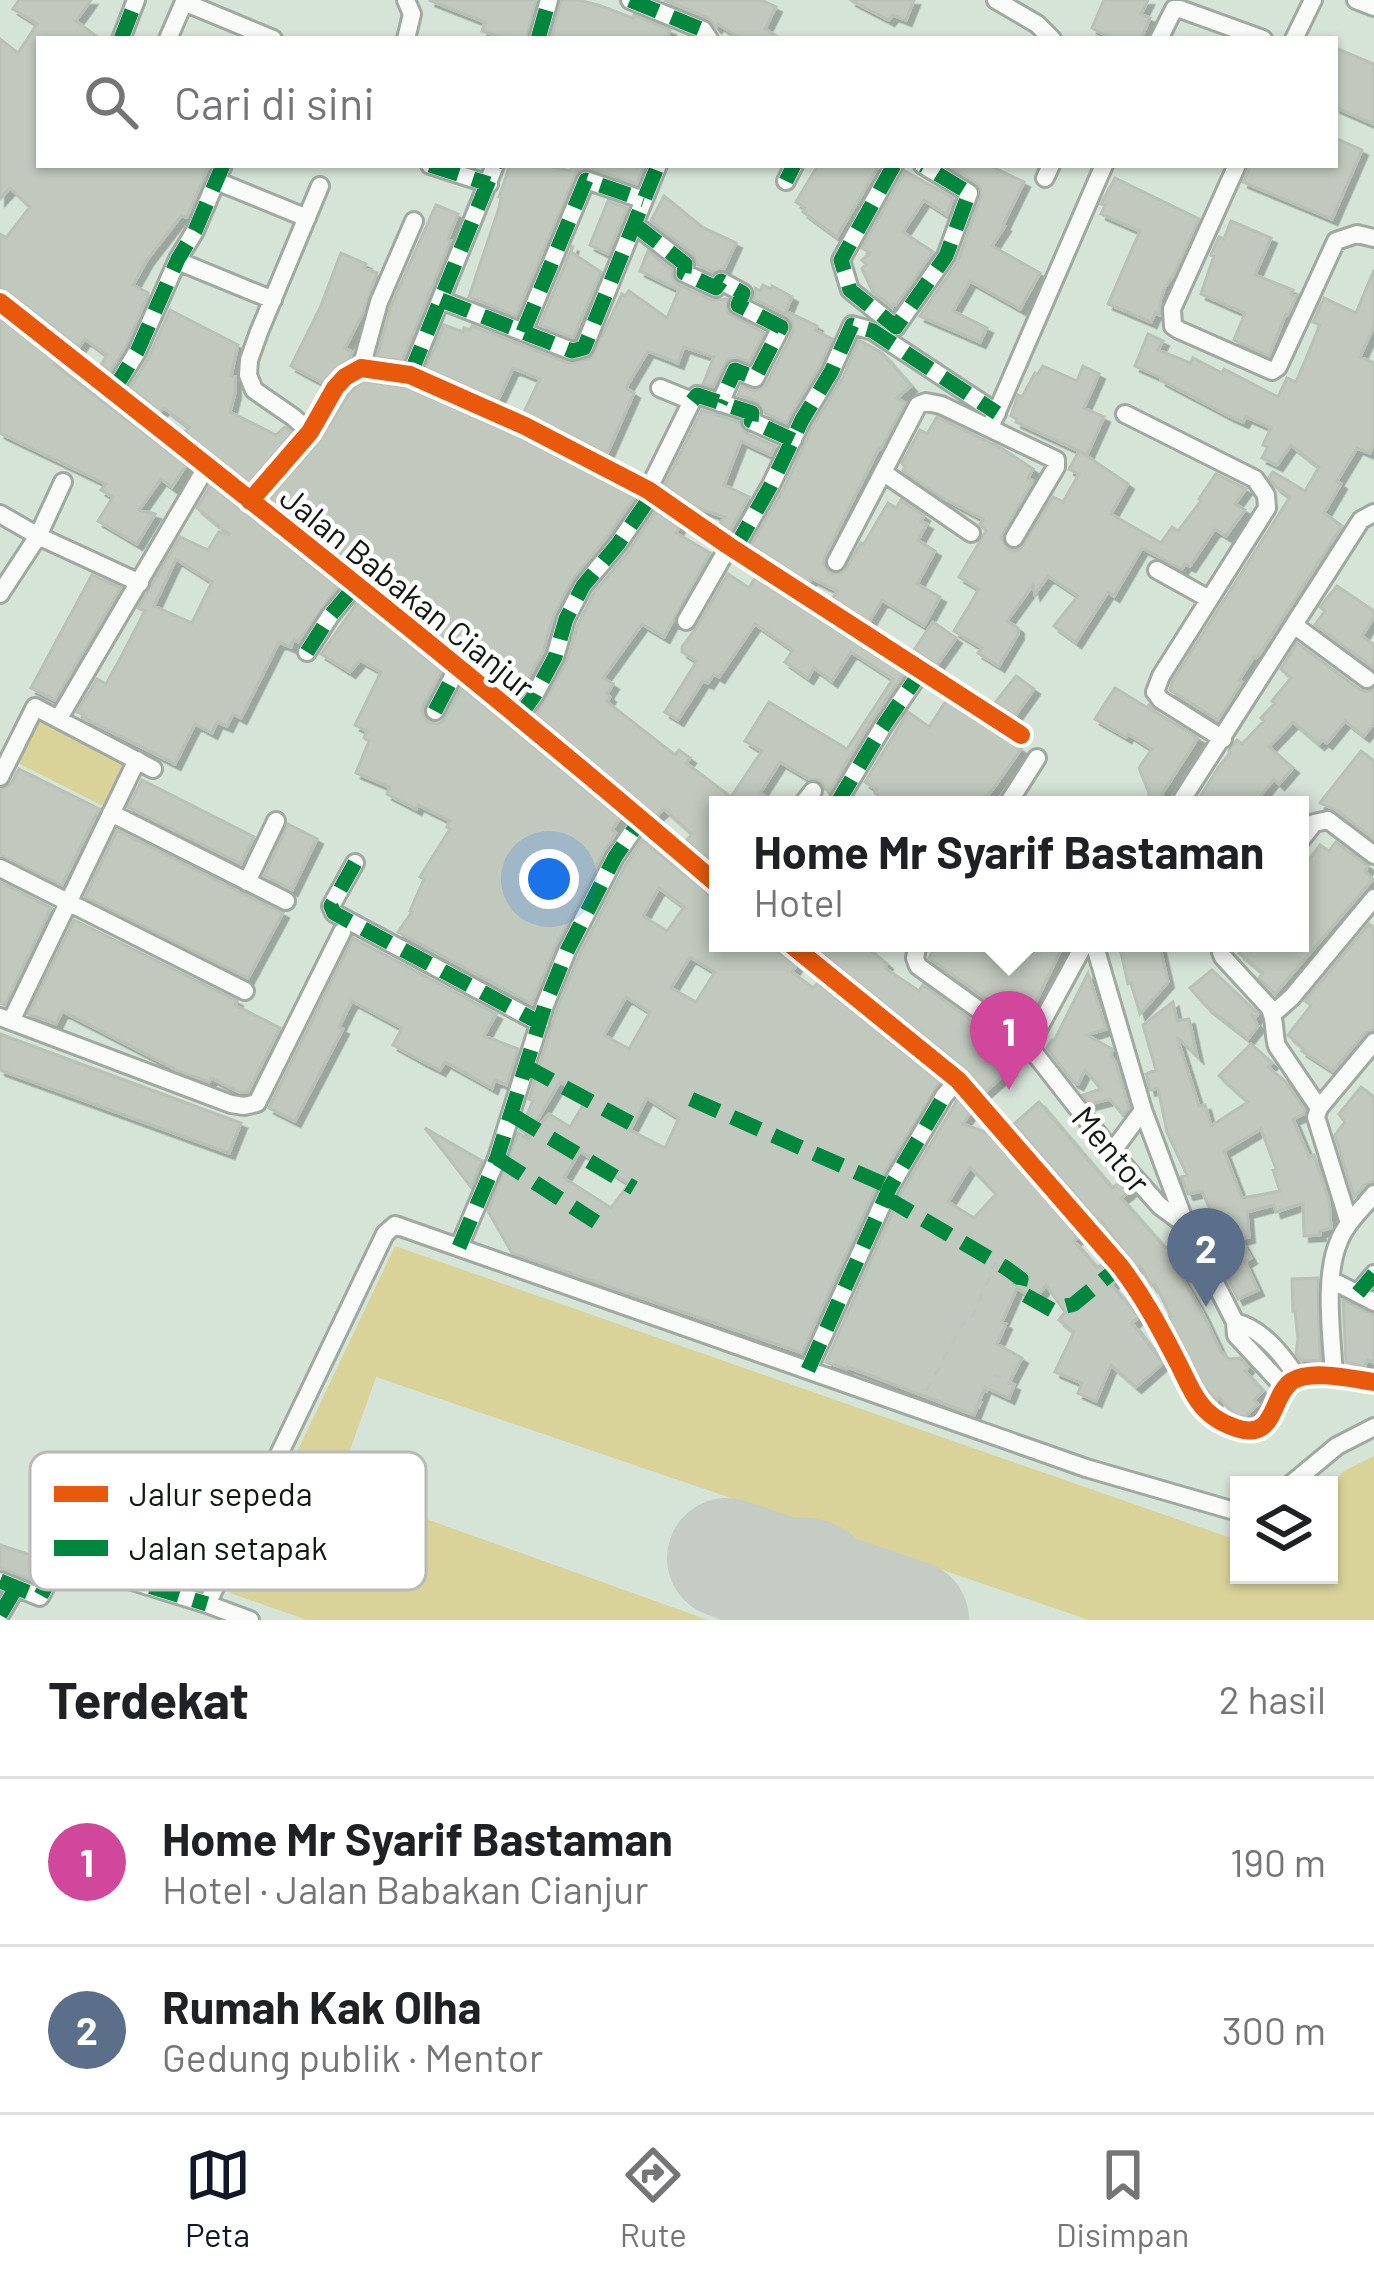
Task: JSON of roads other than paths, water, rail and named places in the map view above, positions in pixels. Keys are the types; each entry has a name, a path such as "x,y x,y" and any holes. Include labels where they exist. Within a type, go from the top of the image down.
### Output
{"street":[{"path":"122,36 136,0"},
{"path":"406,0 412,14 407,36"},
{"path":"539,36 550,0"},
{"path":"630,0 703,30 707,36"},
{"path":"996,0 1049,36"},
{"path":"1155,0 1255,36"},
{"path":"1295,36 1313,0"},
{"path":"1356,0 1374,8"},
{"path":"169,36 184,1 266,36"},
{"path":"1161,36 1174,10"},
{"path":"112,391 137,352 222,168"},
{"path":"439,168 489,184"},
{"path":"410,375 494,168"},
{"path":"441,300 572,351 584,348 657,168"},
{"path":"892,168 841,260 850,290 896,327 946,256 969,193 927,168"},
{"path":"993,420 1103,168"},
{"path":"1236,168 1172,309 1172,326 1179,330 1272,371 1278,368 1336,241 1357,234 1374,238"},
{"path":"524,332 586,180 644,200"},
{"path":"226,184 307,218"},
{"path":"310,432 254,390 249,383 249,360 320,186"},
{"path":"361,368 380,302 414,221"},
{"path":"634,224 685,264 684,273 716,288 721,281 742,292 738,305 781,327 755,378 735,370 719,403"},
{"path":"185,264 273,300"},
{"name":"Jalan Babakan Cianjur","path":"0,302 709,877"},
{"path":"686,621 771,485 852,325 873,331 993,420 1052,457 1057,464 1014,538"},
{"path":"250,501 310,432 345,377 361,368 410,375 651,492 1021,735"},
{"path":"660,388 692,401"},
{"path":"518,718 555,657 566,619 584,586 651,492 697,394 752,413 752,421 793,440"},
{"path":"836,562 918,405 941,404 993,420"},
{"path":"1125,414 1255,479 1266,495 1267,508 1155,692 1223,739"},
{"path":"59,718 207,466"},
{"path":"884,473 971,532"},
{"path":"0,594 38,536 63,482"},
{"path":"1188,796 1361,520 1374,513"},
{"path":"0,514 140,583"},
{"path":"1157,570 1209,599"},
{"path":"307,652 355,586"},
{"path":"1294,625 1366,679"},
{"path":"435,711 458,669"},
{"path":"841,796 922,670"},
{"path":"0,777 35,707 145,765 111,813 5,1019 244,1106 256,1102 342,932"},
{"path":"1013,796 1037,758"},
{"path":"111,813 286,901"},
{"path":"459,1247 497,1158 567,950 615,856 641,819"},
{"path":"1309,829 1328,820 1374,855"},
{"path":"247,881 276,821"},
{"path":"355,863 332,906 334,913 540,1023"},
{"path":"0,868 244,991"},
{"path":"1273,1014 1374,898"},
{"path":"800,952 958,1080 1115,1271 1143,1297 1200,1404 1218,1421 1253,1431 1262,1427 1285,1392 1334,1376 1374,1382"},
{"path":"916,952 918,966 1029,1046"},
{"name":"Mentor","path":"1084,952 1029,1046 1112,1152 1160,1206 1186,1226"},
{"name":"Mentor","path":"1092,952 1186,1226 1235,1322 1236,1335 1285,1392"},
{"path":"1221,952 1273,1014 1277,1046 1318,1108"},
{"path":"1349,1223 1316,1117 1318,1108 1374,1042"},
{"path":"808,1370 890,1187 958,1080"},
{"path":"1112,1152 1143,1110"},
{"path":"1334,1376 1331,1280 1336,1247 1374,1194"},
{"path":"280,1452 385,1234 395,1226 1086,1468 1230,1510"},
{"path":"1331,1280 1366,1298 1374,1274"},
{"path":"1301,1476 1337,1446 1374,1427"},
{"path":"0,1616 8,1584 40,1597 44,1590"},
{"path":"162,1590 250,1620"},
{"path":"207,1604 214,1590"}],"place":[{"name":"Home Mr Syarif Bastaman","path":"1009,1090"},
{"name":"Rumah Kak Olha","path":"1206,1307"}]}
